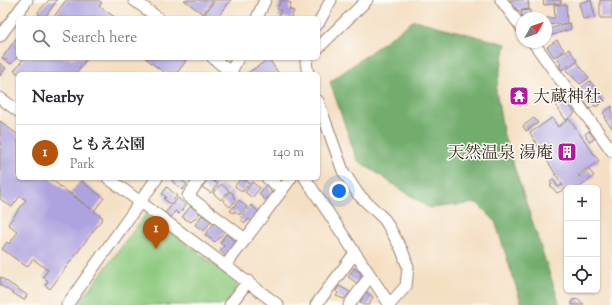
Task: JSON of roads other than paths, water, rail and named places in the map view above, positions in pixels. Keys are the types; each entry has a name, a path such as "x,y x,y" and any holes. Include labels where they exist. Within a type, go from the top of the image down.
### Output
{"street":[{"path":"0,36 27,0"},
{"path":"134,0 155,16"},
{"path":"257,16 265,0"},
{"path":"320,20 331,0"},
{"path":"320,46 367,0"},
{"path":"501,0 516,20"},
{"path":"537,48 612,151"},
{"path":"216,60 231,72"},
{"path":"232,72 237,60"},
{"path":"307,60 308,72"},
{"path":"0,98 16,110"},
{"path":"306,180 390,305 406,286 408,267 402,250 386,220 358,194 344,171 320,106"},
{"path":"111,180 248,281 278,305"},
{"path":"70,303 156,180"},
{"path":"200,180 188,196 245,239"},
{"path":"270,180 282,189"},
{"path":"226,265 289,180"},
{"path":"316,305 355,254"},
{"path":"349,305 370,276"},
{"path":"230,305 248,281"}],"place":[{"name":"大蔵神社","path":"519,96"},
{"name":"天然温泉 湯庵","path":"567,152"},
{"name":"ともえ公園","path":"156,249"}]}
